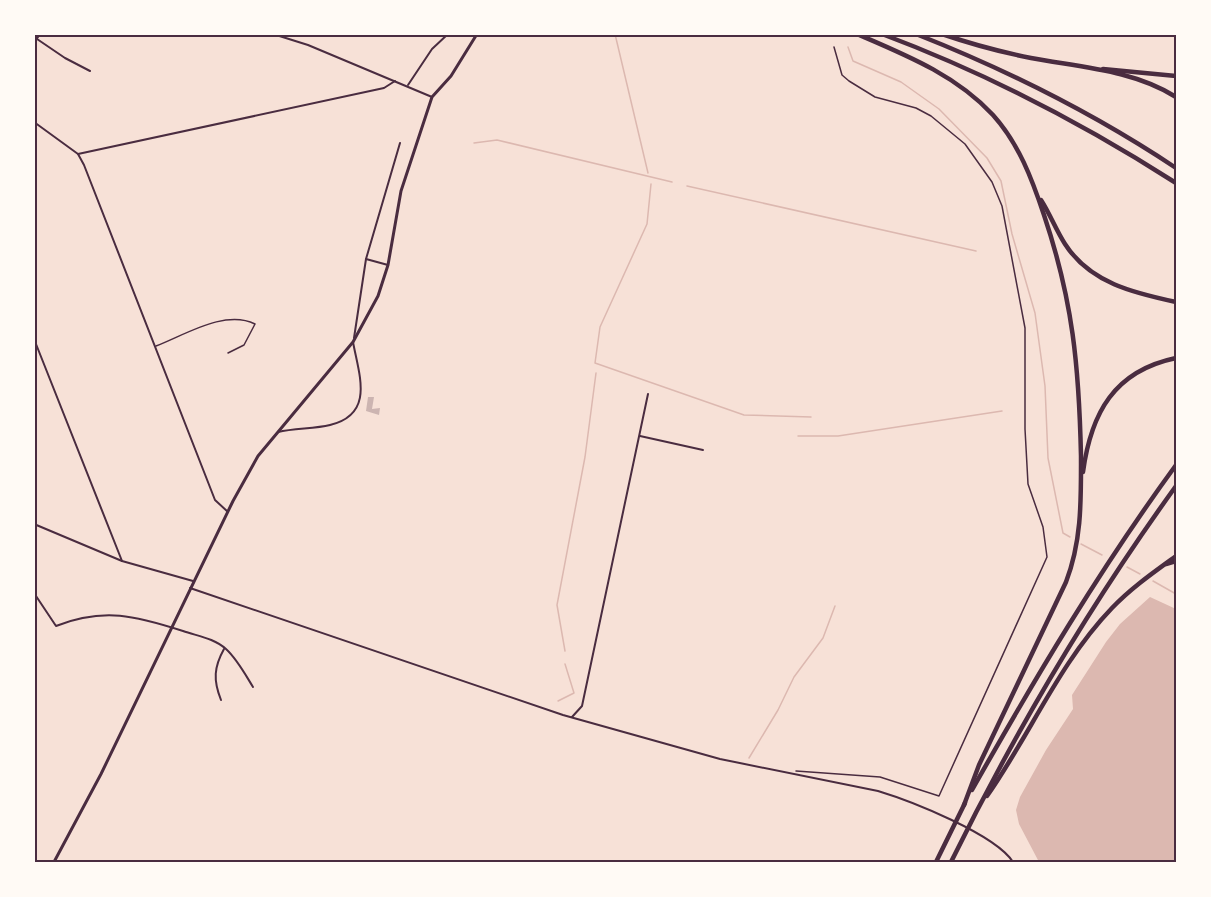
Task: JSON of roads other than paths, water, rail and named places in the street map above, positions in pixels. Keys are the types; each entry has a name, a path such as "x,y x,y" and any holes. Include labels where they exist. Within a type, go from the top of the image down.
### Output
{"highway":[{"path":"857,34 934,69 975,98 1010,138 1064,243 1088,269 1119,287 1176,302"},
{"path":"882,34 964,67 1041,104 1176,183"},
{"path":"916,34 1051,95 1176,168"},
{"path":"942,34 1030,58 1098,69 1176,76"},
{"path":"1098,69 1153,85 1176,97"},
{"path":"936,862 1072,567 1078,540 1082,484 1081,403 1074,335 1063,277 1039,196"},
{"path":"1082,484 1092,427 1109,398 1136,374 1176,358"},
{"path":"963,805 1063,632 1176,465"},
{"path":"951,862 1030,709 1080,627 1176,486"},
{"path":"977,810 1092,632 1120,600 1176,556"},
{"path":"1166,564 1176,561"}],"street":[{"path":"34,43 40,34"},
{"path":"273,34 408,85 432,97"},
{"path":"408,85 432,49 448,34"},
{"path":"54,862 101,774 193,581 258,456 353,341 378,296 388,265 401,191 432,97 451,76 477,34"},
{"path":"37,39 64,58 90,70"},
{"path":"78,154 384,88 395,81"},
{"path":"34,122 78,154 215,500 228,512"},
{"path":"278,432 330,425 350,416 359,406 362,390 353,341 366,259 400,143"},
{"path":"366,259 388,265"},
{"path":"34,339 122,561"},
{"path":"572,717 582,706 648,394"},
{"path":"639,436 704,450"},
{"path":"34,524 122,561 193,581"},
{"path":"190,588 572,717 720,759 878,791 937,814 1002,849 1013,862"},
{"path":"34,594 56,626 76,618 118,614 212,640 225,648 253,687"},
{"path":"221,700 215,685 215,672 225,648"}],"lane":[{"path":"155,346 221,321 242,320 255,324 247,342 239,349 228,353"}],"waterway":[{"path":"615,34 648,173"},
{"path":"848,47 853,61 901,82 939,109 987,158 1001,181 1012,234 1035,313 1045,386 1048,458 1063,533 1070,537"},
{"path":"474,143 497,140 672,182"},
{"path":"651,184 647,224 600,327 595,363 744,415 811,417"},
{"path":"687,186 976,251"},
{"path":"565,651 557,605 585,457 596,373"},
{"path":"798,436 838,436 1002,411"},
{"path":"1081,544 1102,555"},
{"path":"1127,567 1140,574"},
{"path":"1153,581 1176,594"},
{"path":"749,758 778,710 794,677 823,638 835,606"},
{"path":"558,701 574,693 565,664"}]}
